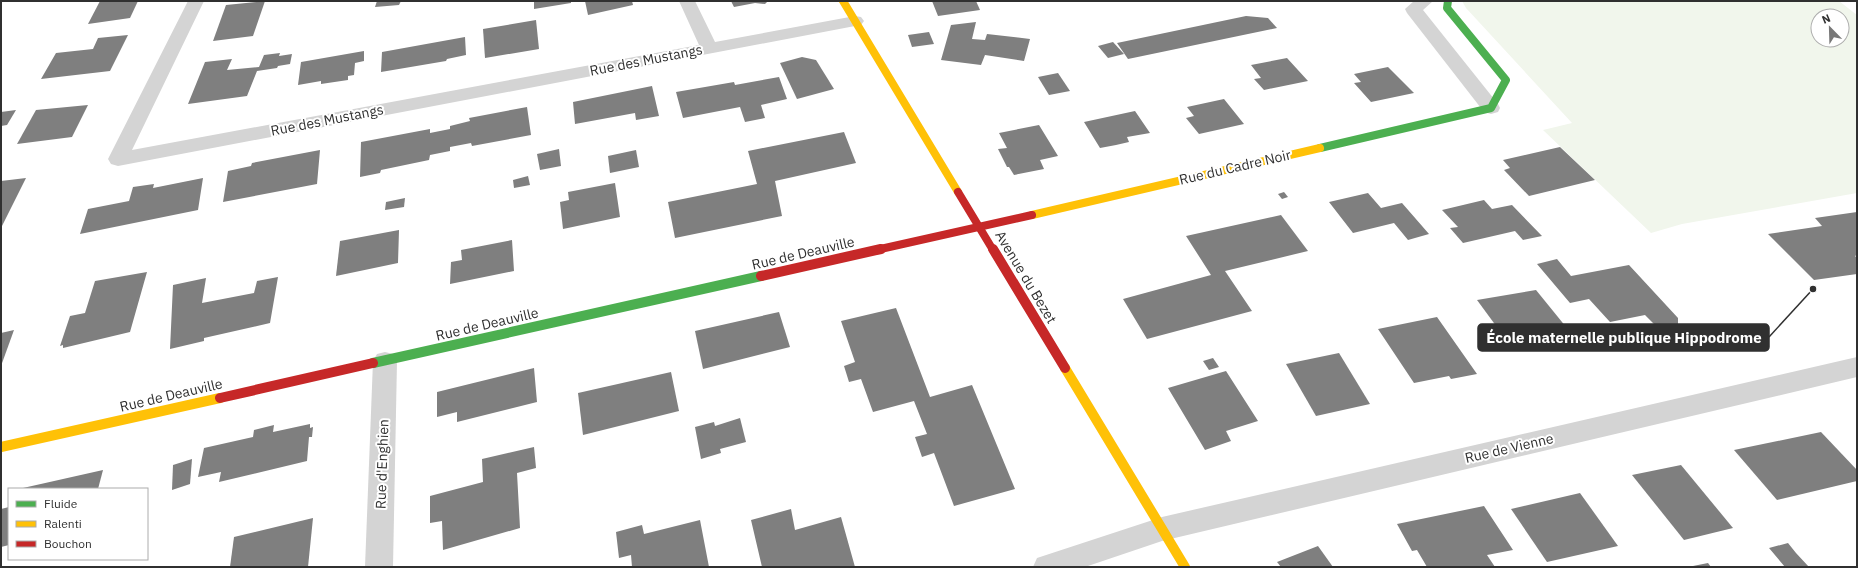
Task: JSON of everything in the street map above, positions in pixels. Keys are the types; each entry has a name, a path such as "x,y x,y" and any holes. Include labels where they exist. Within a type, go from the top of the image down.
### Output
{"street":[{"name":"Rue des Mustangs","path":"196,1 118,159 855,21"},
{"name":"Rue des Mustangs","path":"687,1 709,48"},
{"name":"Avenue du Bezet","path":"843,1 1185,567"},
{"path":"1425,1 1413,9 1491,108 1506,80 1447,8 1448,1"},
{"name":"Rue du Cadre Noir","path":"979,227 1491,108"},
{"name":"Rue de Deauville","path":"1,447 979,227"},
{"name":"Rue d'Enghien","path":"379,567 385,361"},
{"name":"Rue de Vienne","path":"1047,567 1162,529 1857,367"}],"shaded area":[{"path":"1462,1 1839,1 1848,8 1810,8 1810,48 1850,48 1850,10 1857,15 1857,193 1682,224 1651,233 1543,130 1572,123 1466,8"}],"building":[{"path":"100,1 138,1 130,18 88,24"},
{"path":"265,1 253,36 213,41 226,5"},
{"path":"377,1 401,1 399,5 375,7"},
{"path":"534,1 571,1 571,3 534,9"},
{"path":"585,1 632,1 633,5 588,15"},
{"path":"731,1 768,1 765,4 755,3 734,7"},
{"path":"932,1 976,1 980,10 938,16"},
{"path":"1246,16 1268,18 1277,28 1128,59 1117,43"},
{"path":"536,20 539,49 485,58 483,29"},
{"path":"976,22 972,39 985,40 987,34 1030,39 1024,61 985,55 981,65 941,60 951,25"},
{"path":"929,32 934,44 912,47 908,35"},
{"path":"128,35 110,71 41,79 56,53 93,49 98,38"},
{"path":"465,37 466,55 447,59 446,61 381,72 382,52"},
{"path":"1113,42 1124,54 1108,58 1098,46"},
{"path":"364,51 364,61 355,63 354,75 348,76 348,80 321,84 321,81 298,85 301,62"},
{"path":"280,53 279,56 292,54 290,64 278,66 277,68 257,71 247,96 188,104 205,62 232,59 227,70 259,67 264,55"},
{"path":"802,57 816,60 834,89 797,99 780,63"},
{"path":"1287,58 1308,81 1264,90 1254,79 1261,78 1251,65"},
{"path":"1388,67 1414,93 1371,102 1354,83 1361,82 1354,74"},
{"path":"1058,73 1070,91 1049,95 1038,77"},
{"path":"779,77 787,99 761,105 765,118 745,122 740,107 683,118 676,92 734,82 735,85"},
{"path":"652,86 659,116 636,120 635,113 575,124 573,102"},
{"path":"1224,99 1244,124 1199,134 1186,118 1194,116 1187,107"},
{"path":"88,105 72,137 17,144 36,110"},
{"path":"527,107 531,135 472,146 471,143 450,147 450,151 430,155 429,160 381,170 380,173 360,177 361,142 430,129 430,133 450,129 450,126 470,121 469,118"},
{"path":"16,110 7,125 1,126 1,112"},
{"path":"1135,111 1150,133 1127,137 1129,142 1116,145 1100,148 1084,122"},
{"path":"1039,125 1058,156 1040,160 1044,169 1014,175 1009,167 1007,167 998,149 1007,148 999,133"},
{"path":"844,132 856,163 775,181 782,216 675,238 668,202 757,184 748,151"},
{"path":"1560,147 1595,180 1529,196 1504,170 1510,168 1503,160"},
{"path":"559,149 561,166 540,170 537,154"},
{"path":"320,150 317,184 223,202 228,171 251,166 252,163"},
{"path":"636,150 639,167 610,173 608,156"},
{"path":"528,176 530,185 514,188 513,180"},
{"path":"26,178 1,228 1,181"},
{"path":"203,178 198,210 80,234 88,209 129,201 133,187 154,184 153,188"},
{"path":"615,183 620,217 563,229 560,202 569,200 568,192"},
{"path":"1284,192 1288,197 1282,199 1278,194"},
{"path":"1368,193 1381,208 1402,203 1429,234 1408,240 1394,223 1353,233 1329,202"},
{"path":"405,198 404,207 385,210 386,202"},
{"path":"1484,200 1492,209 1512,205 1542,236 1523,240 1515,231 1463,243 1450,228 1458,227 1442,210"},
{"path":"1857,212 1857,255 1855,256 1857,258 1857,274 1814,280 1768,234 1822,226 1815,218"},
{"path":"1281,215 1308,251 1225,271 1252,311 1147,339 1123,299 1211,275 1186,236"},
{"path":"399,230 398,263 336,276 340,241"},
{"path":"512,240 514,271 450,284 451,262 462,260 461,250"},
{"path":"1557,259 1571,276 1629,265 1678,318 1678,329 1669,331 1658,328 1645,315 1610,322 1589,299 1570,303 1537,264"},
{"path":"147,272 130,332 63,348 63,345 60,346 70,316 85,313 95,281"},
{"path":"278,277 270,323 204,338 204,341 170,349 173,285 206,278 202,303 254,293 257,281"},
{"path":"1536,290 1575,338 1513,349 1477,300"},
{"path":"896,308 930,397 972,385 1015,489 954,506 934,453 922,457 915,437 927,434 914,401 873,412 861,379 849,382 844,366 855,362 841,321"},
{"path":"779,312 790,347 703,369 695,331"},
{"path":"1437,317 1477,374 1451,379 1449,376 1414,383 1378,329"},
{"path":"14,330 1,366 1,333"},
{"path":"1339,353 1370,404 1316,416 1286,364"},
{"path":"1213,358 1219,367 1209,370 1203,361"},
{"path":"534,368 537,402 457,422 457,412 437,417 437,392"},
{"path":"1226,371 1258,421 1226,431 1231,441 1205,450 1168,388"},
{"path":"671,372 679,411 583,435 578,393"},
{"path":"740,418 746,442 720,449 721,453 701,459 695,427 714,422 715,426"},
{"path":"310,424 310,428 313,427 312,437 309,437 307,461 219,482 221,472 198,477 204,448 253,437 254,430 274,425 273,432"},
{"path":"1821,432 1857,470 1857,481 1777,500 1734,450"},
{"path":"534,447 536,468 517,473 520,528 443,550 442,521 430,523 430,496 483,482 482,459"},
{"path":"192,459 190,484 172,490 173,465"},
{"path":"1681,465 1733,528 1684,540 1632,475"},
{"path":"103,470 98,488 23,488"},
{"path":"1580,493 1618,546 1547,562 1511,509"},
{"path":"1484,506 1513,550 1487,555 1495,567 1427,567 1417,550 1412,551 1397,524"},
{"path":"8,507 8,545 1,547 1,509"},
{"path":"791,509 795,530 841,517 855,567 762,567 751,520"},
{"path":"313,518 308,567 230,567 234,537"},
{"path":"700,520 709,567 632,567 631,555 619,558 616,532 642,525 644,534"},
{"path":"1788,543 1809,567 1785,567 1769,548"},
{"path":"1318,546 1333,567 1281,567 1277,562"},
{"path":"1708,563 1711,567 1693,567 1693,566"}],"traffic: fast":[{"path":"1320,148 1491,108 1506,80 1447,8 1448,1"},
{"path":"373,363 761,276"}],"traffic: slow":[{"path":"843,1 958,192"},
{"path":"1032,215 1320,148"},
{"path":"1065,368 1185,567"},
{"path":"1,447 220,398"}],"traffic: jam":[{"path":"958,192 1065,368"},
{"path":"761,276 1032,215"},
{"path":"220,398 373,363"}],"place":[{"name":"École maternelle publique Hippodrome","path":"1813,289"}]}
